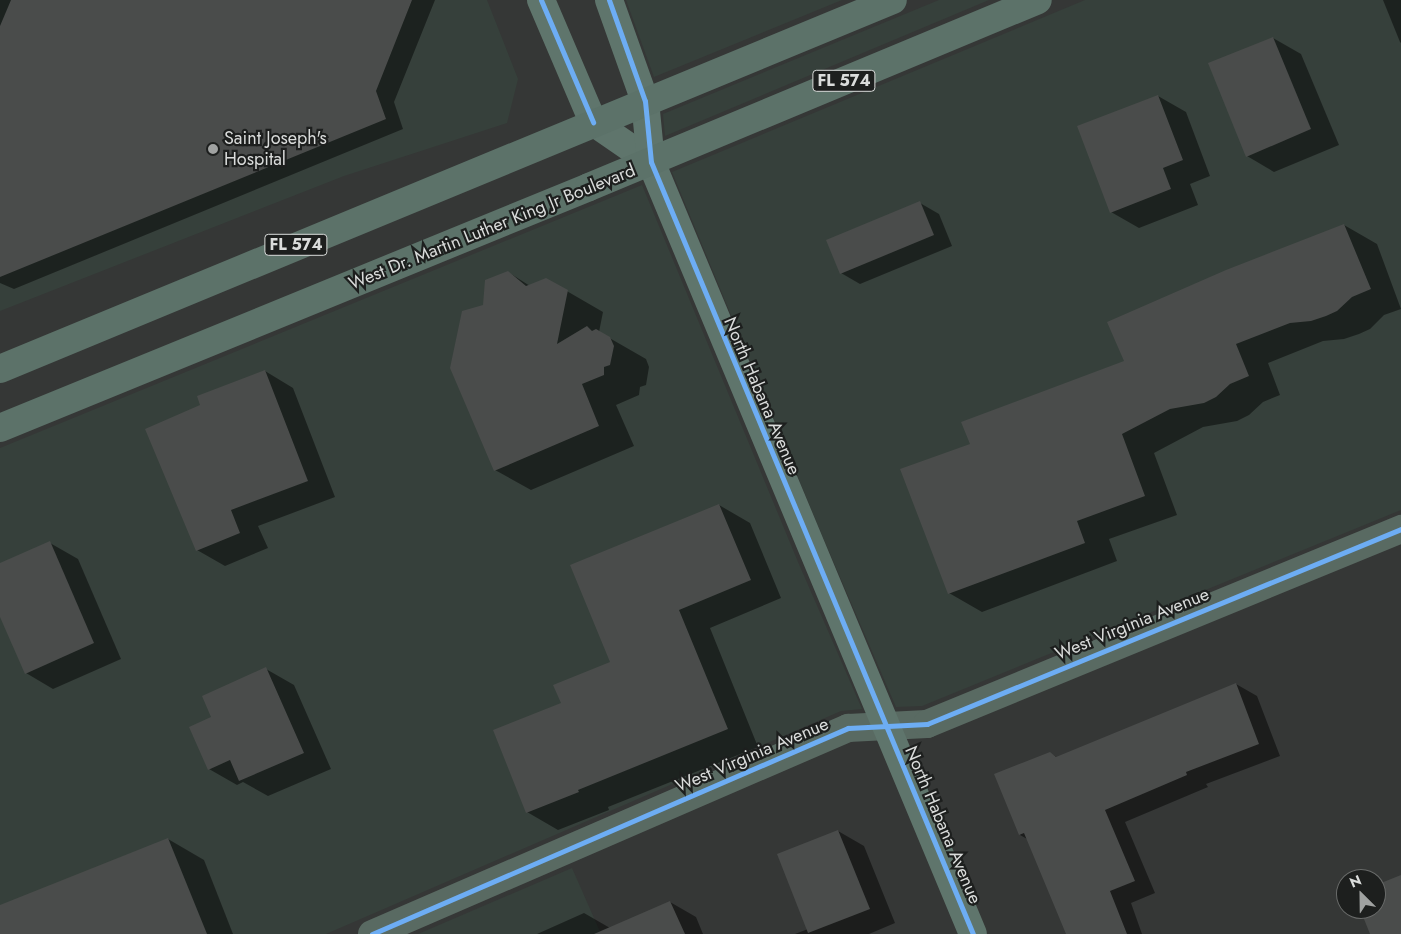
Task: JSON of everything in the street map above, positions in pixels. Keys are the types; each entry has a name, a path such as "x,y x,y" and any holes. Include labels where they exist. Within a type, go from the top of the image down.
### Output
{"main road":[{"name":"FL 574","path":"0,368 593,122 893,0"},
{"name":"West Dr. Martin Luther King Jr Boulevard","path":"0,428 651,162 1038,0"}],"street":[{"path":"541,0 593,122 651,162"},
{"name":"North Habana Avenue","path":"609,0 645,101 651,162 806,539 973,934"},
{"name":"West Virginia Avenue","path":"372,934 848,728 927,724 1401,529"}],"shaded area":[{"name":"Saint Joseph's Hospital","path":"0,0 487,0 518,79 507,123 344,176 0,311"},
{"path":"626,0 842,0 654,77"},
{"path":"939,0 989,0 665,136 663,114"},
{"path":"1085,0 1401,0 1401,510 922,706 896,707 821,533 672,172"},
{"path":"642,185 798,562 862,709 841,711 326,934 0,934 0,448"},
{"path":"572,868 601,934 418,934"}],"building":[{"name":"Saint Joseph's Hospital","path":"11,0 412,0 376,91 386,119 0,277 0,26"},
{"path":"1273,37 1311,129 1246,157 1208,63"},
{"path":"1158,95 1183,160 1163,168 1171,189 1110,213 1077,126"},
{"path":"920,201 934,235 840,274 826,240"},
{"path":"1344,224 1371,289 1352,297 1337,311 1326,316 1311,321 1290,323 1236,344 1249,376 1230,384 1216,397 1204,403 1170,409 1122,434 1145,496 1077,521 1085,543 948,594 900,469 970,444 961,422 1124,361 1107,322 1226,270"},
{"path":"508,271 526,286 546,278 568,290 557,344 587,326 592,331 596,329 610,337 614,346 610,365 604,367 604,375 582,384 599,426 494,471 450,368 462,311 483,305 485,280"},
{"path":"265,370 308,481 231,510 240,533 196,551 145,429 200,405 197,396"},
{"path":"719,504 751,580 679,610 728,729 526,813 493,730 561,703 553,685 610,662 570,565"},
{"path":"50,541 94,643 25,674 0,617 0,563"},
{"path":"266,667 304,753 239,781 230,760 208,770 189,727 211,717 202,696"},
{"path":"1236,683 1259,744 1186,772 1187,775 1105,810 1135,881 1110,891 1127,934 1066,934 1024,833 1019,835 994,774 1050,752 1056,757"},
{"path":"838,830 870,909 808,933 777,854"},
{"path":"168,838 207,934 0,934 0,905"},
{"path":"1401,875 1401,934 1370,934 1364,919 1386,919 1386,881"},
{"path":"670,901 685,934 594,934"}],"cycle path":[{"path":"541,0 593,122"},
{"path":"609,0 645,101 651,162 973,934"},
{"path":"372,934 848,728 927,724 1401,529"}],"place":[{"name":"Saint Joseph's Hospital","path":"213,149"}]}
